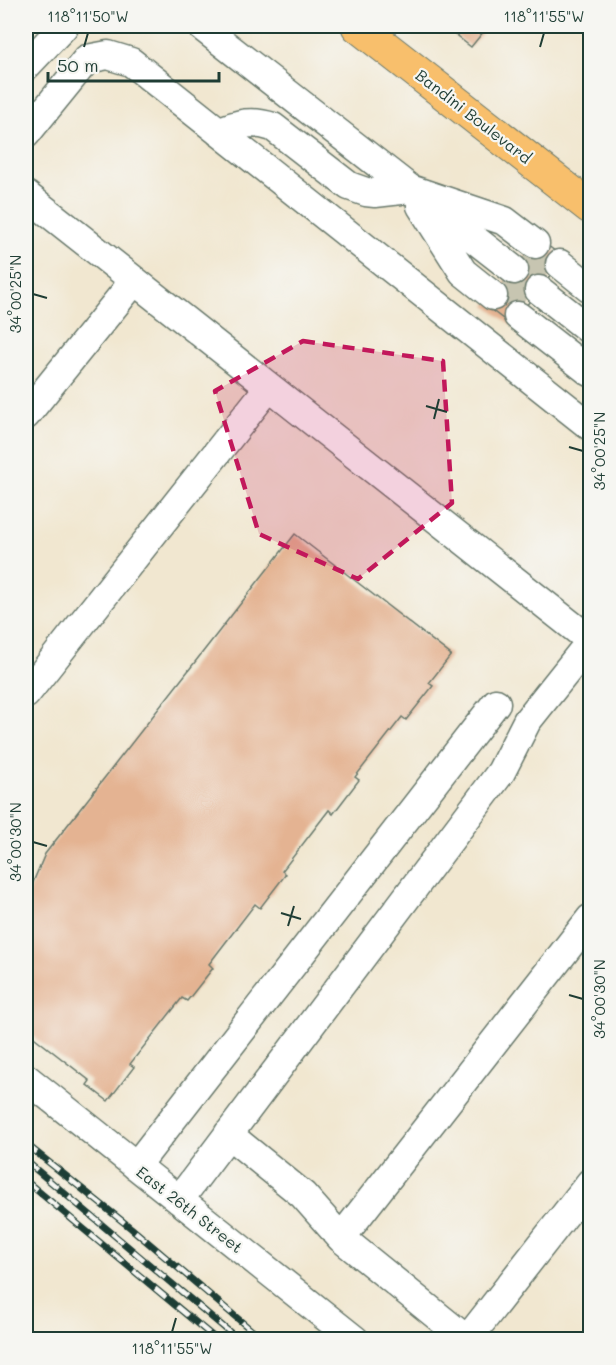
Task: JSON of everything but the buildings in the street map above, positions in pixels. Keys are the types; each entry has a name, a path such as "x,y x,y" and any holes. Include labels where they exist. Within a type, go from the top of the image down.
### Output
{"main road":[{"name":"Bandini Boulevard","path":"358,26 591,207"}],"street":[{"path":"26,66 64,26"},
{"path":"201,26 410,189 473,259 514,270 504,221 410,189 393,193 375,193 349,186 266,125 239,124 219,132"},
{"path":"26,134 87,59 108,55 131,62 591,426"},
{"path":"26,195 591,641 527,721 501,772 178,1200"},
{"path":"26,415 134,281"},
{"path":"539,290 591,288"},
{"path":"539,290 591,309"},
{"path":"539,290 591,330"},
{"path":"539,290 591,351"},
{"path":"539,290 591,372"},
{"path":"26,694 269,387"},
{"path":"136,1166 496,703"},
{"path":"340,1238 591,919"},
{"name":"East 26th Street","path":"26,1078 355,1340"},
{"path":"228,1134 303,1195 340,1238 467,1340 591,1183"}],"highlighted area":[{"path":"303,341 443,361 452,503 358,579 259,534 215,391"}],"tunnel":[{"path":"524,257 549,277"},
{"path":"503,283 528,303"}],"railway":[{"path":"26,1144 131,1228 263,1340"},
{"path":"26,1161 239,1340"},
{"path":"26,1181 217,1340"}]}
